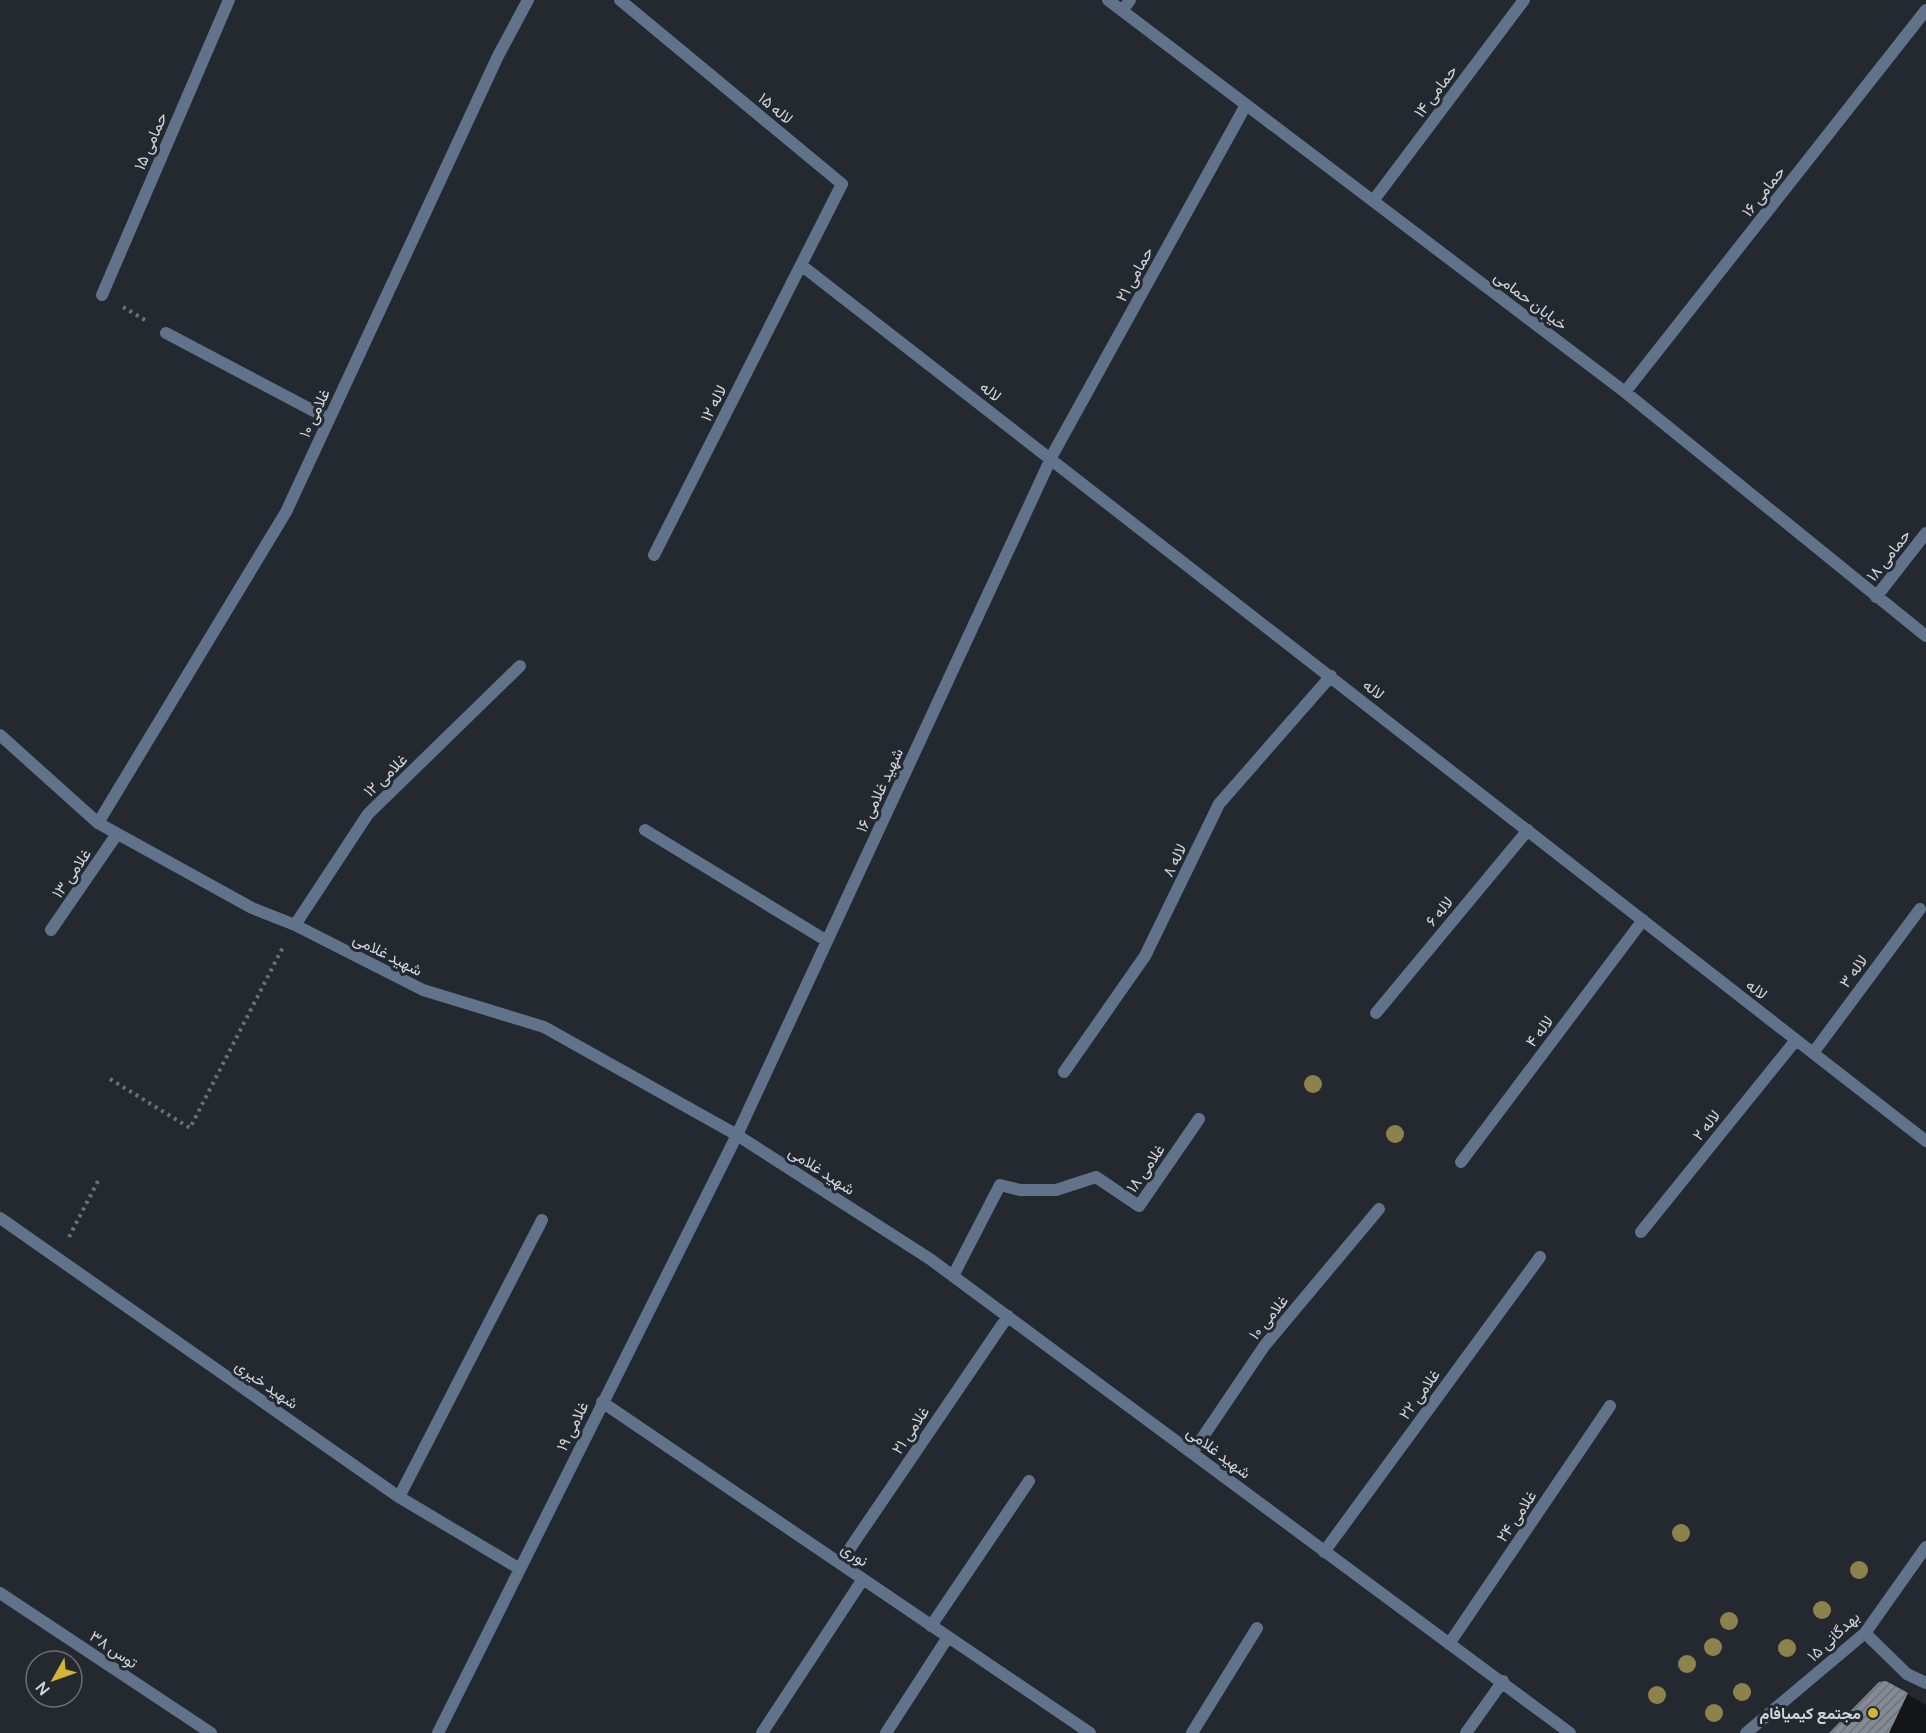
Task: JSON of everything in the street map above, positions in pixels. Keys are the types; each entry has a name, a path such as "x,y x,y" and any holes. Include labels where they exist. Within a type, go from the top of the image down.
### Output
{"street":[{"name":"حمامی ۱۵","path":"102,295 229,0"},
{"name":"غلامی ۱۰","path":"98,823 286,512 493,67 528,0"},
{"name":"لاله ۱۵","path":"620,0 842,184 801,265"},
{"name":"خیابان حمامی","path":"1108,0 1625,392 1926,636"},
{"path":"1122,10 1130,0"},
{"name":"حمامی ۱۴","path":"1373,201 1524,0"},
{"name":"حمامی ۱۶","path":"1625,392 1926,10"},
{"name":"حمامی ۲۱","path":"1051,459 1246,105"},
{"name":"لاله","path":"801,265 1926,1141"},
{"name":"لاله ۱۲","path":"654,555 801,265"},
{"path":"166,333 329,419"},
{"name":"شهید غلامی ۱۶","path":"737,1135 1051,459"},
{"name":"حمامی ۱۸","path":"1876,597 1926,533"},
{"name":"غلامی ۱۲","path":"295,925 368,814 520,666"},
{"name":"لاله ۸","path":"1064,1072 1145,956 1219,804 1331,676"},
{"name":"شهید غلامی","path":"0,735 98,823 252,908 295,925 423,990 544,1028 737,1135 920,1252 1449,1644 1503,1681 1570,1733"},
{"path":"645,830 827,941"},
{"name":"لاله ۶","path":"1376,1013 1528,831"},
{"name":"غلامی ۱۳","path":"51,930 117,834"},
{"name":"لاله ۳","path":"1814,1053 1920,909"},
{"name":"لاله ۴","path":"1461,1162 1643,920"},
{"name":"لاله ۲","path":"1641,1232 1796,1040"},
{"name":"غلامی ۱۸","path":"953,1276 1000,1185 1020,1190 1056,1190 1096,1177 1139,1206 1198,1119"},
{"name":"غلامی ۱۹","path":"438,1733 737,1135"},
{"name":"غلامی ۱۰","path":"1192,1453 1265,1345 1379,1209"},
{"name":"شهید خیری","path":"0,1218 399,1497 520,1569"},
{"path":"399,1497 542,1220"},
{"name":"غلامی ۲۲","path":"1324,1552 1540,1257"},
{"name":"غلامی ۲۱","path":"840,1563 1008,1316"},
{"name":"نوری","path":"602,1402 948,1637 1075,1729 1090,1733"},
{"name":"غلامی ۲۴","path":"1449,1644 1610,1406"},
{"path":"931,1626 1029,1481"},
{"name":"بهدگانی ۱۵","path":"1746,1733 1865,1633 1926,1547"},
{"path":"762,1733 863,1579"},
{"name":"توس ۳۸","path":"0,1593 211,1733"},
{"path":"1192,1733 1257,1628"},
{"path":"1865,1633 1907,1674 1926,1683"},
{"path":"886,1733 948,1637"},
{"path":"1466,1733 1503,1681"}],"path":[{"path":"102,295 166,333"},
{"path":"110,1079 190,1128 295,925"},
{"path":"58,1259 98,1181"}],"building":[{"name":"مجتمع کیمیافام","path":"1886,1681 1908,1693 1889,1733 1829,1733 1879,1682"}],"place":[{"name":"مجتمع کیمیافام","path":"1873,1713"}]}
